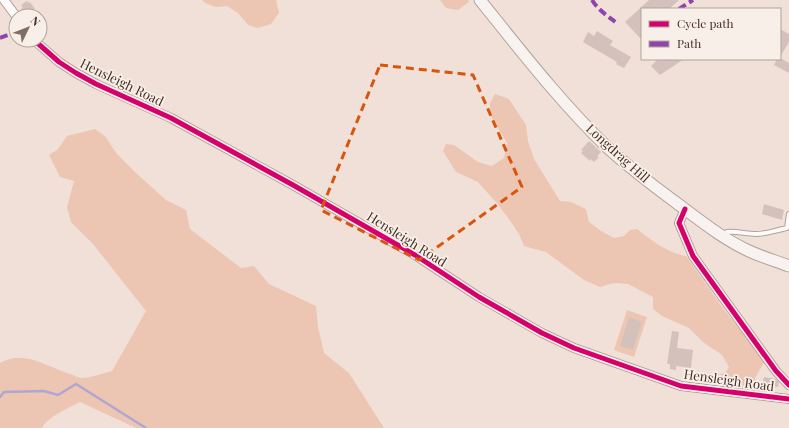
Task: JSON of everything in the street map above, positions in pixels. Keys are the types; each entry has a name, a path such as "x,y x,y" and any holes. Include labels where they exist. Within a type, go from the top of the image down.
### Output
{"main road":[{"name":"Longdrag Hill","path":"480,0 567,105 624,163 723,237 750,251 789,266"}],"street":[{"name":"Hensleigh Road","path":"43,48 58,62 96,84 170,118 320,200 415,255 503,312 542,333 574,348 681,386 789,399"},
{"path":"685,209 679,223 693,256 768,360 789,386"}],"lane":[{"path":"723,237 727,232 736,231 758,234 788,228 789,214"}],"highlighted area":[{"path":"380,65 473,75 522,187 419,260 321,210"}],"shaded area":[{"path":"202,0 276,0 279,13 271,24 258,28 248,25 238,13 227,6 216,7 205,3"},
{"path":"440,0 468,0 469,2 458,10 446,8"},
{"path":"495,94 509,99 526,125 528,141 534,159 560,201 571,202 586,209 589,222 614,238 624,236 630,230 637,229 654,242 673,252 686,256 725,311 765,361 755,378 756,390 707,383 713,376 725,373 729,367 722,355 703,342 689,328 662,316 653,309 653,297 628,284 614,283 600,287 584,280 546,252 524,246 519,234 509,219 478,182 456,172 443,151 446,144 454,145 478,162 492,166 504,158 507,143 490,114 490,103"},
{"path":"95,129 105,136 116,153 136,173 166,200 186,210 190,229 241,268 254,266 269,284 316,306 318,327 324,353 349,373 384,428 136,428 80,402 48,420 42,428 0,428 0,363 9,359 27,358 82,378 112,371 146,311 93,244 71,222 67,207 74,181 60,177 49,155 58,149 67,136"},
{"path":"627,310 647,317 634,357 614,350"}],"building":[{"path":"649,0 679,0 670,8 641,8 641,39 625,22"},
{"path":"27,1 29,3 30,2 34,8 23,8 21,5"},
{"path":"781,30 789,34 789,42 781,55"},
{"path":"597,31 613,41 610,45 631,57 624,68 616,64 617,62 583,42 588,32 594,36"},
{"path":"782,59 789,63 789,73 774,65 776,60"},
{"path":"657,60 682,60 660,75 651,66"},
{"path":"589,141 601,152 597,156 599,157 594,162 591,159 590,161 581,153 583,151 581,150"},
{"path":"764,204 784,210 782,220 762,214"},
{"path":"629,317 642,322 633,350 620,346"},
{"path":"672,331 679,332 677,348 693,350 691,368 676,366 676,370 670,369 670,364 667,364"},
{"path":"764,377 776,379 779,382 778,387 762,385"}],"waterway":[{"path":"0,397 4,392 44,391 58,395 76,384 146,428"}],"marked path":[{"path":"592,0 600,10 618,24"},
{"path":"681,8 693,0"},
{"path":"0,38 8,35"}],"cycle path":[{"path":"43,48 59,62 76,73 96,84 171,118 293,185 415,255 479,297 542,333 574,348 681,386 789,399"},
{"path":"685,209 679,223 693,256 776,371 789,385"}]}
